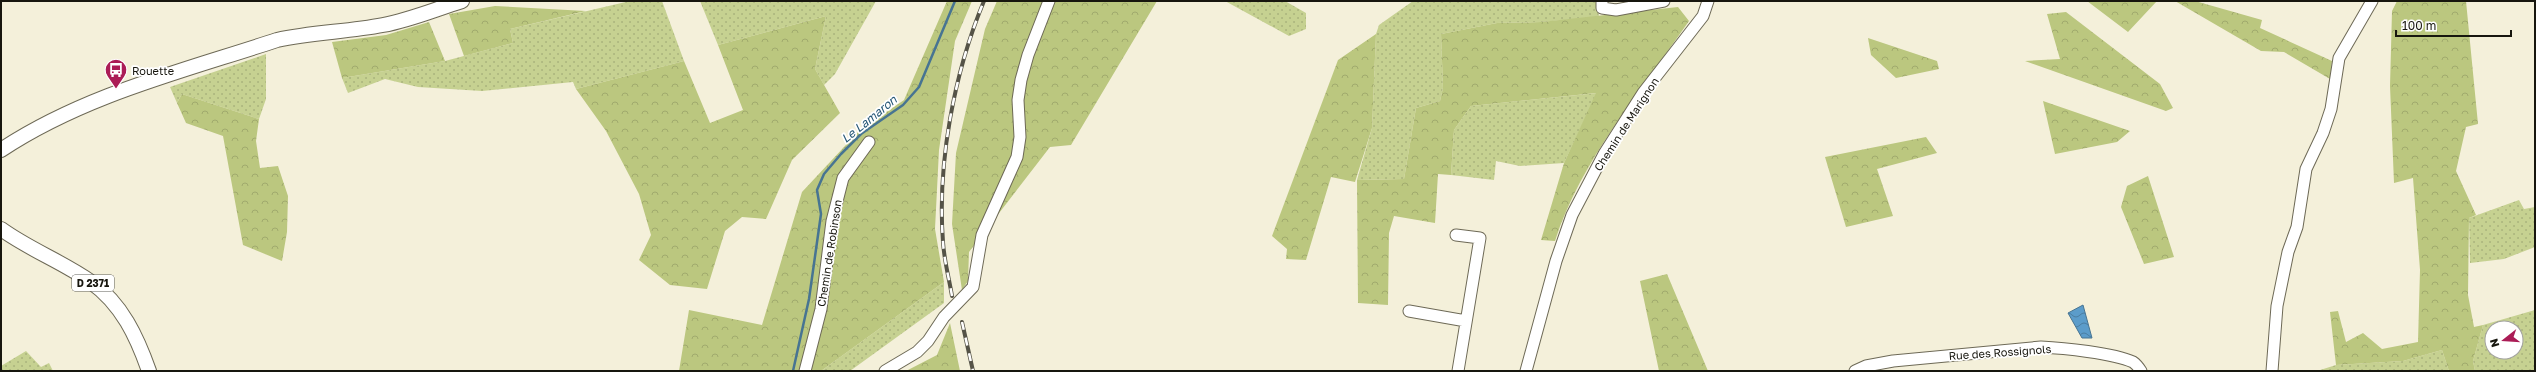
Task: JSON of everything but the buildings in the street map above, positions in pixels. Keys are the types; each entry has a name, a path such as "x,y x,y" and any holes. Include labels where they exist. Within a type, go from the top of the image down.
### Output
{"main road":[{"path":"1,150 25,134 74,108 277,40 306,33 327,33 384,25 462,1"},
{"name":"D 2371","path":"1,229 23,245 91,282 106,295 123,314 136,337 149,371"}],"street":[{"path":"885,371 917,352 928,341 953,307 974,287 982,235 1017,157 1020,136 1018,100 1021,80 1028,55 1049,1"},
{"path":"1602,1 1602,8 1616,10 1664,1"},
{"name":"Chemin de Marignon","path":"1526,371 1556,261 1572,215 1604,154 1643,94 1703,16 1708,1"},
{"path":"2272,371 2277,306 2288,252 2297,227 2304,179 2331,109 2339,58 2372,1"},
{"name":"Chemin de Robinson","path":"805,371 821,309 832,221 843,178 869,142"},
{"path":"1456,235 1480,238 1458,371"},
{"path":"1409,311 1466,320"},
{"name":"Rue des Rossignols","path":"1859,370 1893,361 2041,348 2057,348 2123,359 2134,363 2141,371"}],"green space":[{"path":"630,1 662,1 684,61 576,89 573,82 482,91 418,87 385,79 348,93 342,78 445,61 513,43 510,29"},
{"path":"700,1 876,1 835,74 824,85 815,69 826,16 718,45"},
{"path":"947,1 972,1 955,41 939,150 935,229 944,282 821,371 679,371 689,310 762,325 802,192 859,131 904,100"},
{"path":"997,1 1157,1 1071,145 1050,147 969,252 968,281 962,290 952,224 956,153 985,29"},
{"path":"1225,1 1285,1 1306,13 1306,29 1289,36"},
{"path":"1413,1 1597,1 1599,17 1541,22 1497,23 1441,34 1443,88 1440,101 1416,108 1404,179 1357,180 1372,128 1376,34 1379,25"},
{"path":"2087,1 2157,1 2128,32"},
{"path":"2175,1 2195,1 2262,20 2260,28 2332,61 2330,79 2284,52 2261,51"},
{"path":"2397,1 2466,1 2478,124 2466,127 2456,171 2476,215 2469,218 2468,295 2474,327 2483,325 2473,361 2475,371 2449,371 2442,350 2403,361 2336,365 2330,312 2338,311 2346,342 2363,333 2382,349 2418,342 2420,270 2413,178 2394,183 2390,86 2392,11"},
{"path":"495,6 586,11 510,29 513,43 464,56 449,14"},
{"path":"1678,7 1689,21 1596,155 1566,212 1555,241 1541,240 1564,163 1596,93 1471,106 1454,130 1451,175 1438,174 1435,223 1394,216 1389,233 1388,305 1358,303 1357,180 1404,179 1416,108 1440,101 1443,88 1441,34 1497,23 1541,22"},
{"path":"2066,12 2160,84 2173,108 2166,111 2025,61 2060,59 2047,14"},
{"path":"826,16 815,69 840,113 792,160 766,219 742,217 725,231 707,289 670,285 639,260 651,235 639,194 606,131 576,89 684,61 710,123 743,110 718,45"},
{"path":"429,22 445,61 342,78 332,42 386,35"},
{"path":"1376,34 1372,128 1355,182 1331,177 1306,260 1286,259 1287,249 1272,236 1338,60"},
{"path":"1868,38 1937,61 1939,69 1896,78 1871,55"},
{"path":"266,54 266,99 259,119 182,94 177,103 170,87"},
{"path":"1597,93 1564,163 1520,166 1496,161 1494,180 1451,175 1454,130 1471,106"},
{"path":"182,94 259,119 256,141 260,168 278,166 288,196 287,232 282,261 243,245 223,136 186,123 177,103"},
{"path":"2043,101 2130,131 2117,142 2055,154"},
{"path":"1926,137 1937,153 1877,169 1893,216 1846,227 1825,157"},
{"path":"2148,176 2174,257 2144,264 2121,207 2127,186"},
{"path":"2519,200 2524,209 2535,207 2535,247 2504,259 2470,263 2469,218"},
{"path":"1667,274 1708,371 1659,371 1640,281"},
{"path":"944,282 944,303 850,371 821,371"},
{"path":"2535,310 2535,371 2475,371 2473,361 2484,325 2484,360 2524,360 2524,320 2500,320"},
{"path":"950,323 960,371 906,371 937,355"},
{"path":"2442,350 2449,371 2317,371 2336,365 2403,361"},
{"path":"26,351 41,367 49,363 53,371 1,371 1,366"}],"water":[{"path":"2083,305 2092,338 2082,338 2068,313"}],"waterway":[{"name":"Le Lamaron","path":"793,371 809,299 821,214 817,190 824,174 861,134 903,105 919,87 955,1"}],"railway":[{"path":"952,296 945,262 943,242 942,212 945,150 956,88 973,29 984,1"},
{"path":"962,322 973,371"}],"place":[{"name":"Rouette","path":"116,90"}]}
